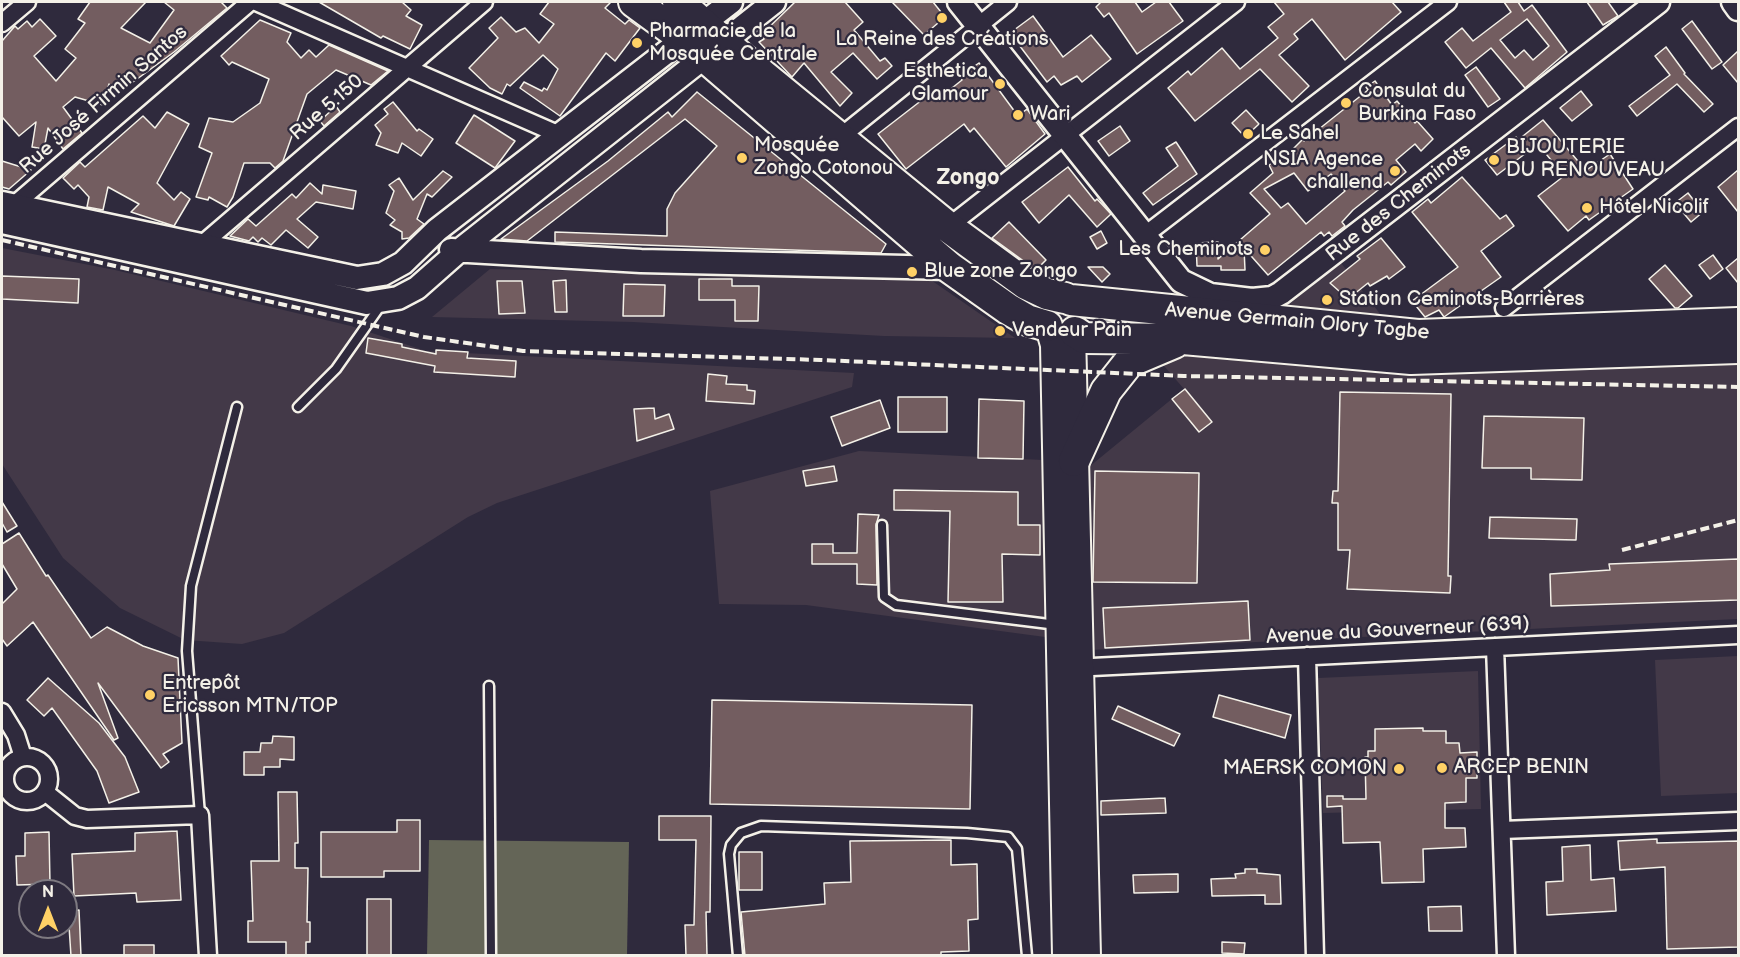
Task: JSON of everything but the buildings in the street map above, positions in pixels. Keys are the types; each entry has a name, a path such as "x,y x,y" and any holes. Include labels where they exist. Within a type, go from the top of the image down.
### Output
{"highway":[{"path":"634,2 704,40"},
{"path":"678,2 704,40"},
{"name":"Avenue Germain Olory Togbe","path":"704,40 839,138 948,227 1026,284 1068,299 1418,335 1738,323"},
{"name":"Avenue Germain Olory Togbe","path":"704,40 950,268 1027,320 1090,338 1183,339 1420,359 1738,348"},
{"path":"1061,330 1081,325 1082,313 1068,299"},
{"path":"1074,460 1106,391 1129,362 1183,339"}],"main road":[{"path":"5,210 367,303 383,302 417,288 704,40 731,2"},
{"path":"5,210 357,278 383,274 395,269 437,230 560,135 704,40 774,2"},
{"path":"959,2 1145,235"},
{"name":"Rue des Cheminots","path":"1145,235 1181,281 1194,290 1210,295 1252,300 1272,298 1658,2"},
{"path":"1733,2 1738,9"},
{"path":"437,230 434,239 437,247 445,251 641,261 950,268"},
{"path":"1061,330 1074,460 1066,956"},
{"path":"1061,330 1054,345 1059,626 1069,668 1087,956"}],"street":[{"path":"2,23 27,2"},
{"name":"Rue José Firmin Santos","path":"5,210 250,2"},
{"path":"256,2 560,135"},
{"name":"Rue 5.150","path":"199,247 484,2"},
{"path":"839,138 1008,2"},
{"path":"948,227 1236,2"},
{"path":"1145,235 1448,2"},
{"path":"1504,308 1738,127"},
{"name":"Avenue du Gouverneur (639)","path":"1069,668 1738,635"},
{"path":"1495,647 1506,956"},
{"path":"1307,656 1315,956"},
{"path":"2,712 16,735 23,757"},
{"path":"23,757 36,758 46,767 50,780 45,792 27,801 5,794 6,771 13,762 23,757"},
{"path":"45,792 75,816 87,819 200,815 208,956"},
{"path":"1502,830 1738,821"}],"lane":[{"path":"298,407 336,369 383,302"},
{"path":"200,815 187,651 191,586 237,407"},
{"path":"882,525 884,597 896,605 1059,626"},
{"path":"489,686 491,956"},
{"path":"738,956 729,854 731,845 741,832 760,826 967,832 1008,837 1017,849 1027,956"}],"shaded area":[{"path":"2,248 115,270 351,326 426,351 854,373 852,387 497,503 468,517 284,633 242,644 185,640 120,608 63,558 2,464"},
{"path":"1338,259 1387,323 1273,310"},
{"path":"490,269 928,278 1015,338 884,336 633,322 432,317"},
{"path":"1152,352 1370,368 1738,358 1738,619 1090,650 1084,471 1184,389"},
{"path":"859,451 1043,460 1045,637 806,605 719,604 710,491"},
{"path":"1738,656 1738,793 1661,796 1655,660"},
{"path":"1478,671 1481,809 1323,813 1318,678"}],"green space":[{"path":"429,840 629,842 627,955 427,956"}],"railway":[{"path":"2,240 424,337 523,351 821,360 1184,376 1738,387"},
{"path":"1622,550 1738,520"}],"place":[{"name":"La Reine des Créations","path":"942,18"},
{"name":"Pharmacie de la Mosquée Centrale","path":"637,43"},
{"name":"Esthetica Glamour","path":"1000,84"},
{"name":"Consulat du Burkina Faso","path":"1346,103"},
{"name":"Wari","path":"1018,115"},
{"name":"Le Sahel","path":"1248,134"},
{"name":"Mosquée Zongo Cotonou","path":"742,158"},
{"name":"BIJOUTERIE DU RENOUVEAU","path":"1494,160"},
{"name":"NSIA Agence challend","path":"1395,171"},
{"name":"Hôtel Nicolif","path":"1587,208"},
{"name":"Les Cheminots","path":"1265,250"},
{"name":"Blue zone Zongo","path":"912,272"},
{"name":"Station Ceminots-Barrières","path":"1327,300"},
{"name":"Vendeur Pain","path":"1000,331"},
{"name":"Entrepôt Ericsson MTN/TOP","path":"150,695"},
{"name":"ARCEP BENIN","path":"1442,768"},
{"name":"MAERSK COMON","path":"1399,769"}],"district":[{"name":"Zongo","path":"968,178"}]}
